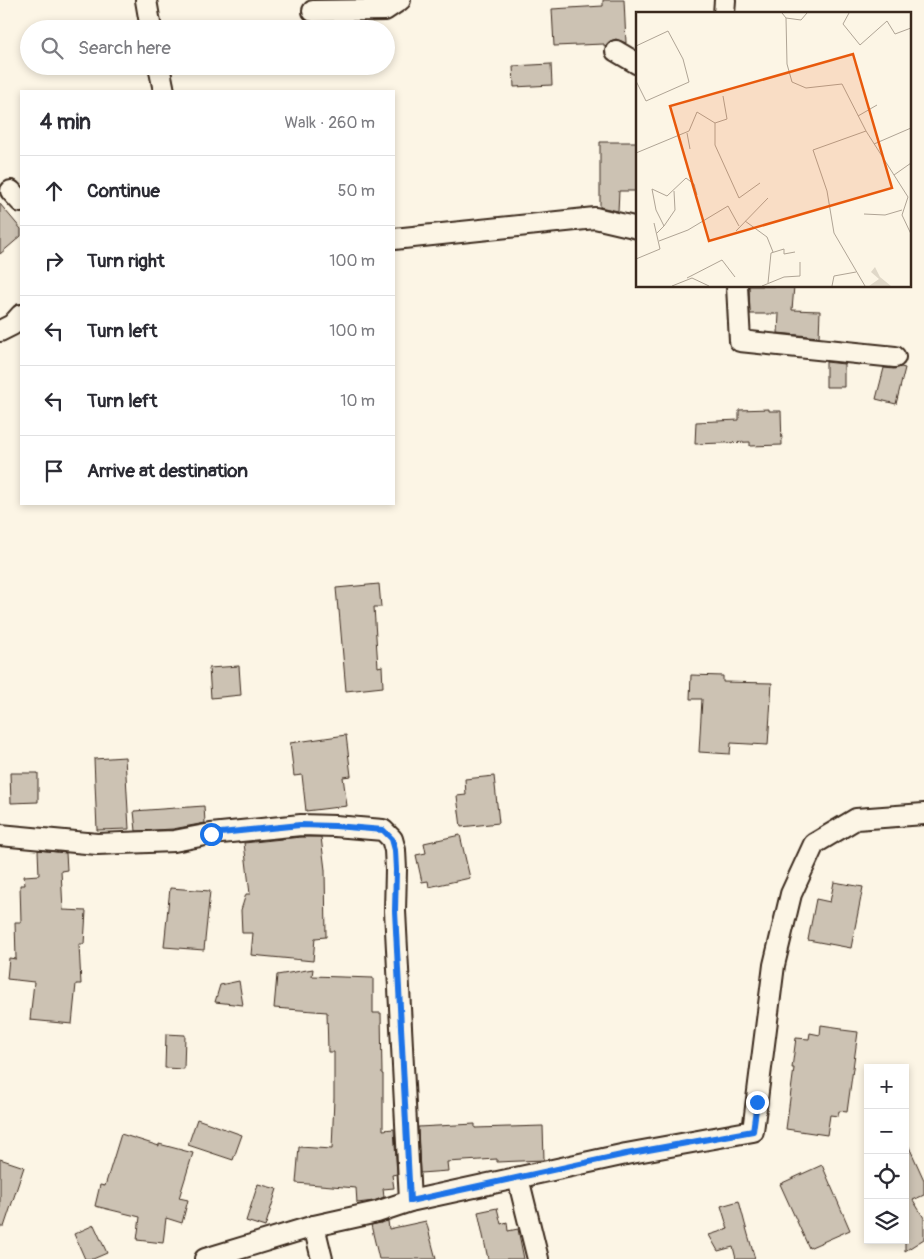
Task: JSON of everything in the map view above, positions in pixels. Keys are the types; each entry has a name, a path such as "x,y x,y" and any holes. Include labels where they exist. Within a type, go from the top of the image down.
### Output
{"street":[{"path":"146,0 150,20"},
{"path":"313,11 385,10 400,0"},
{"path":"616,51 636,63"},
{"path":"161,75 164,90"},
{"path":"395,239 595,218 636,228"},
{"path":"737,288 740,341 895,357"},
{"path":"0,331 12,325 20,316"},
{"path":"205,1259 314,1226 378,1212 410,1201 626,1154 753,1131 774,965 790,894 814,844 856,819 924,814"},
{"path":"0,834 97,844 174,841 211,834 300,825 383,830 392,839 395,850 395,911 410,1201"},
{"path":"518,1178 538,1259"},
{"path":"314,1226 322,1259"}],"building":[{"path":"603,0 624,0 626,43 616,39 610,41 605,46 604,44 554,46 552,9 603,6"},
{"path":"551,64 552,85 514,87 513,66"},
{"path":"600,142 636,142 636,191 619,191 618,211 600,207"},
{"path":"0,204 20,228 20,237 0,254"},
{"path":"749,288 794,288 792,310 820,311 819,337 778,333 779,314 750,314"},
{"path":"826,362 844,364 844,387 826,387"},
{"path":"884,368 894,369 905,368 896,404 876,399"},
{"path":"769,409 769,411 781,411 782,445 750,446 750,442 695,444 696,422 739,420 739,410"},
{"path":"379,584 381,607 374,607 378,667 382,666 383,687 346,691 336,588"},
{"path":"239,666 241,695 211,698 209,668"},
{"path":"691,675 723,676 723,682 772,683 768,745 731,743 730,754 699,752 702,699 690,699"},
{"path":"346,735 351,776 343,777 347,806 306,811 302,775 294,776 290,743"},
{"path":"125,757 129,829 97,830 94,759"},
{"path":"10,773 38,773 38,802 11,803"},
{"path":"494,776 499,823 461,827 457,796 466,795 465,779"},
{"path":"204,806 205,823 173,829 136,831 134,811"},
{"path":"460,835 470,878 429,887 428,881 422,882 416,855 426,853 424,843"},
{"path":"301,837 321,837 325,870 326,937 315,938 313,961 251,955 253,933 242,933 241,910 246,894 250,894 244,843"},
{"path":"38,850 66,853 67,870 61,871 63,910 86,911 84,944 79,944 81,984 76,984 72,1024 30,1020 34,982 7,979 9,958 16,959 15,922 21,922 20,885 25,885 24,876 39,875"},
{"path":"834,882 863,887 851,948 808,940 816,899 830,902"},
{"path":"170,888 210,891 204,950 164,947"},
{"path":"313,969 312,976 373,978 373,1013 381,1013 383,1130 394,1129 397,1174 392,1175 394,1188 383,1189 384,1197 374,1201 357,1203 356,1188 296,1183 299,1147 332,1149 334,1052 328,1052 327,1012 274,1008 277,975"},
{"path":"239,981 243,1005 215,1002 220,985"},
{"path":"821,1025 858,1032 847,1112 839,1111 838,1116 830,1115 827,1135 786,1129 796,1038 809,1039 810,1033 820,1035"},
{"path":"166,1034 185,1035 184,1069 165,1068"},
{"path":"197,1119 242,1135 233,1160 188,1145"},
{"path":"475,1124 475,1128 543,1126 544,1160 497,1162 497,1159 447,1162 448,1171 420,1173 418,1127"},
{"path":"121,1134 159,1146 159,1144 193,1153 179,1198 188,1200 182,1223 166,1218 163,1243 137,1240 140,1217 95,1206 100,1185 105,1186"},
{"path":"909,1147 924,1180 924,1195 913,1200 924,1218 924,1239 905,1251 905,1244 909,1244"},
{"path":"0,1159 24,1167 4,1227 0,1227"},
{"path":"822,1165 850,1230 809,1248 780,1184"},
{"path":"258,1184 277,1189 265,1227 246,1221"},
{"path":"739,1201 755,1259 736,1259 733,1247 718,1251 709,1235 728,1229 721,1206"},
{"path":"497,1208 501,1224 507,1222 508,1231 518,1229 524,1259 488,1259 478,1212"},
{"path":"388,1221 389,1229 426,1221 436,1259 379,1259 371,1225"},
{"path":"94,1225 107,1253 93,1259 85,1259 74,1234"}],"route":[{"path":"211,834 300,825 383,830 392,839 395,850 396,870 395,911 410,1201 626,1154 753,1131 757,1102"}]}
